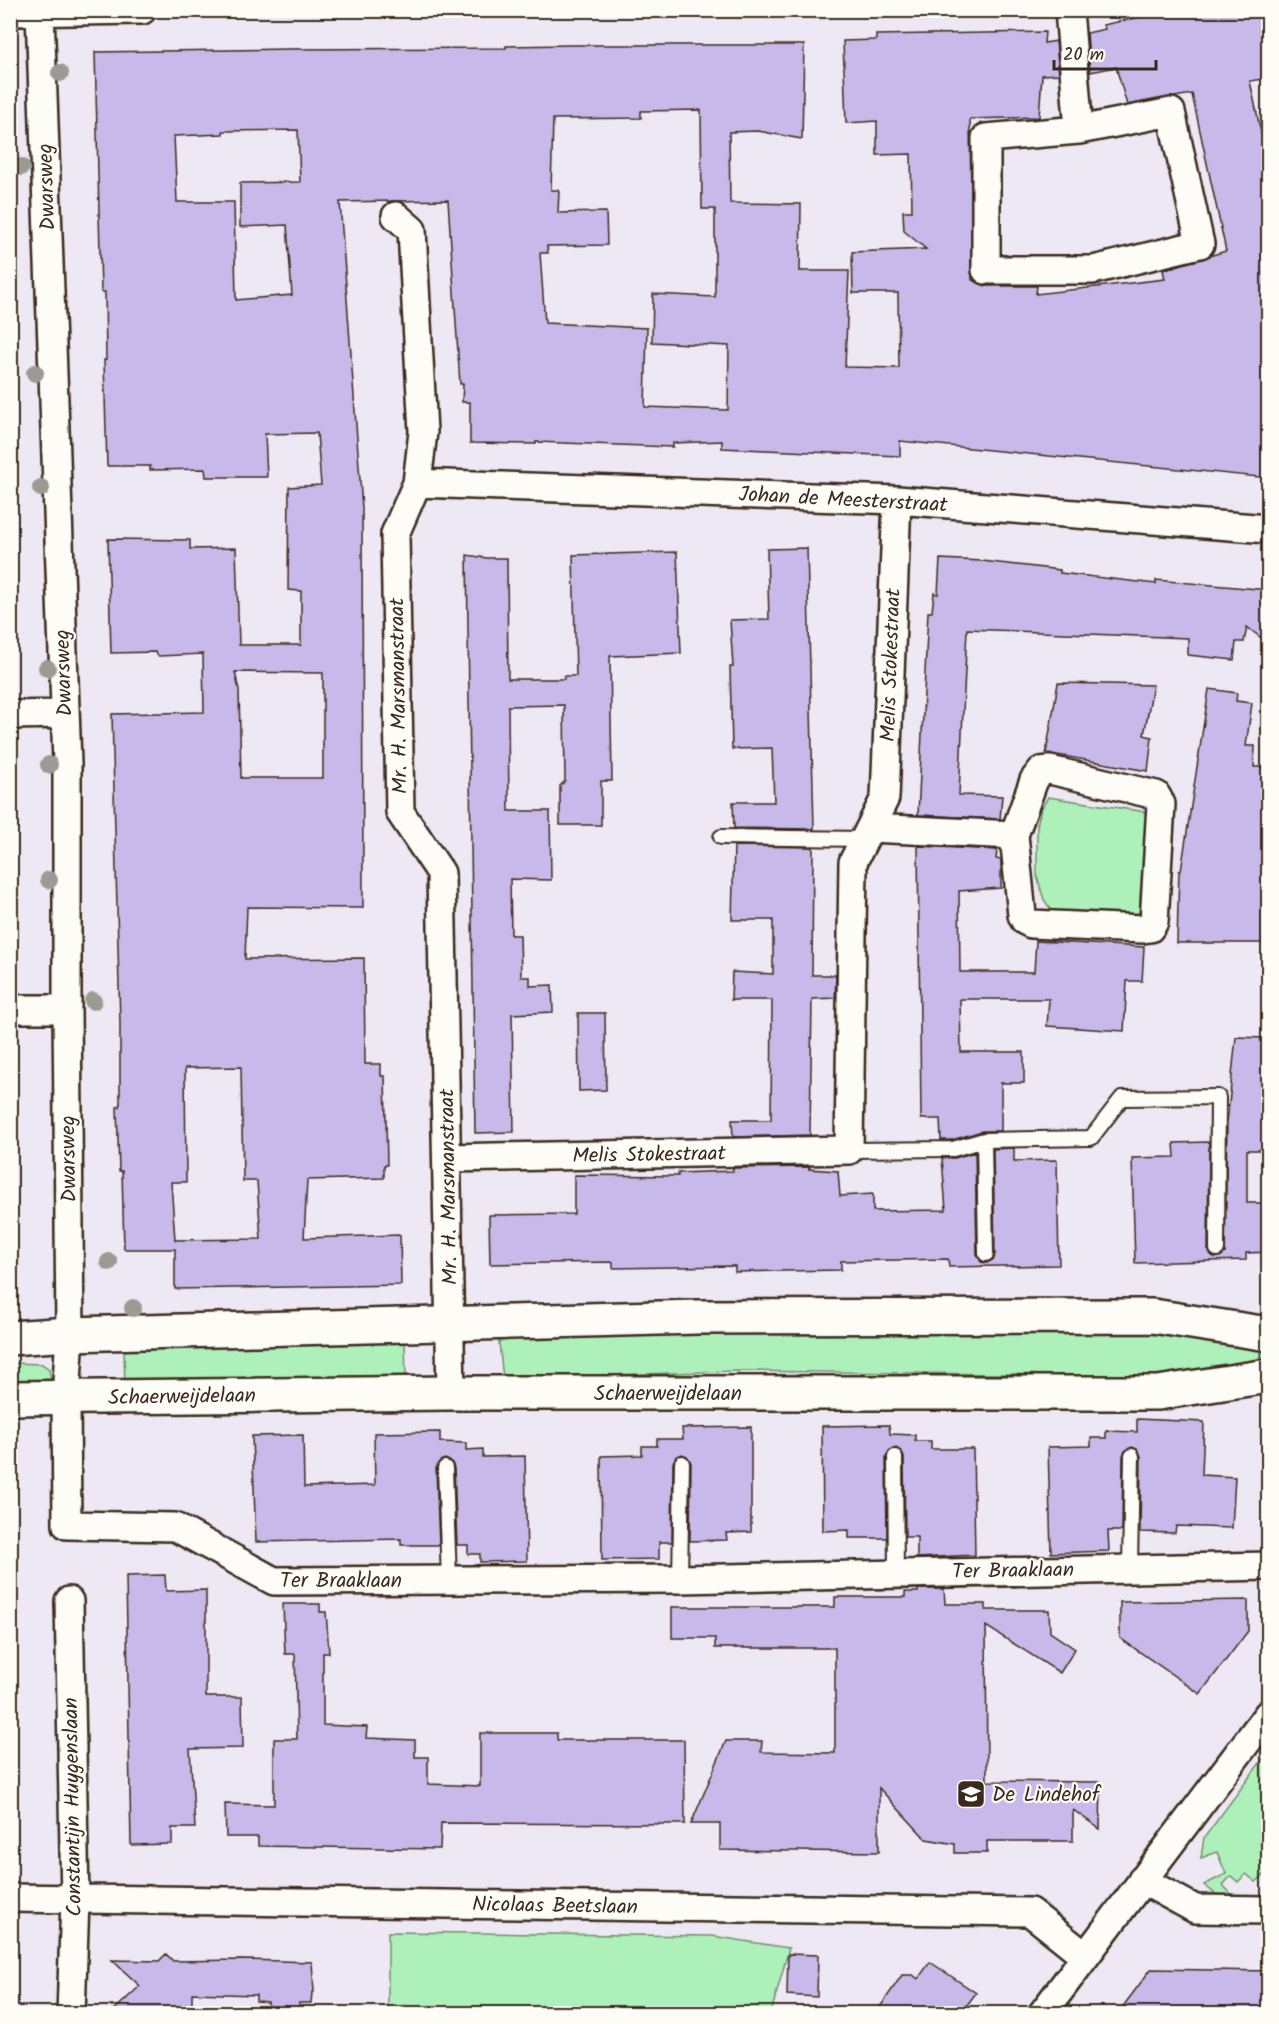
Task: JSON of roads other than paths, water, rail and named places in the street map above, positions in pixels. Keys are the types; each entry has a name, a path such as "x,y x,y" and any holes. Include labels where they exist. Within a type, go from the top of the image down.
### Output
{"street":[{"path":"10,12 142,10"},
{"path":"1069,10 1079,130"},
{"name":"Dwarsweg","path":"40,12 67,763 70,1334"},
{"path":"1171,112 1200,244 1093,270 986,270 986,138 1079,130 1171,112"},
{"name":"Mr. H. Marsmanstraat","path":"396,216 412,230 423,432 417,483 395,534 400,812 441,873 451,1393"},
{"name":"Johan de Meesterstraat","path":"417,483 897,500 1269,529"},
{"name":"Melis Stokestraat","path":"448,1158 849,1150 852,862 885,798 897,500"},
{"path":"10,715 64,714"},
{"path":"1050,770 1156,795 1161,804 1154,922 1150,928 1031,924 1025,921 1022,915 1014,836 1034,780 1041,771 1050,770"},
{"path":"867,833 1014,836"},
{"path":"10,1010 67,1009"},
{"path":"10,1338 70,1334 697,1317 1153,1316 1269,1334"},
{"path":"66,1398 70,1334"},
{"name":"Schaerweijdelaan","path":"10,1398 451,1393 1158,1393 1269,1376"},
{"name":"Ter Braaklaan","path":"66,1398 67,1525 175,1527 274,1581 680,1579 1269,1566"},
{"name":"Constantijn Huygenslaan","path":"69,1601 75,1900 70,2013"},
{"path":"1042,2013 1269,1714"},
{"path":"1142,1880 1195,1909 1269,1910"},
{"name":"Nicolaas Beetslaan","path":"10,1898 1030,1912 1084,1955"}],"lane":[{"path":"721,837 867,833"},
{"name":"Melis Stokestraat","path":"849,1150 954,1149 984,1140 1091,1138 1122,1098 1218,1097 1217,1249"},
{"path":"984,1140 986,1254"},
{"path":"1130,1568 1132,1456"},
{"path":"895,1457 896,1573"},
{"path":"680,1579 682,1463"},
{"path":"445,1468 448,1580"}],"place":[{"name":"De Lindehof","path":"971,1794"}]}
